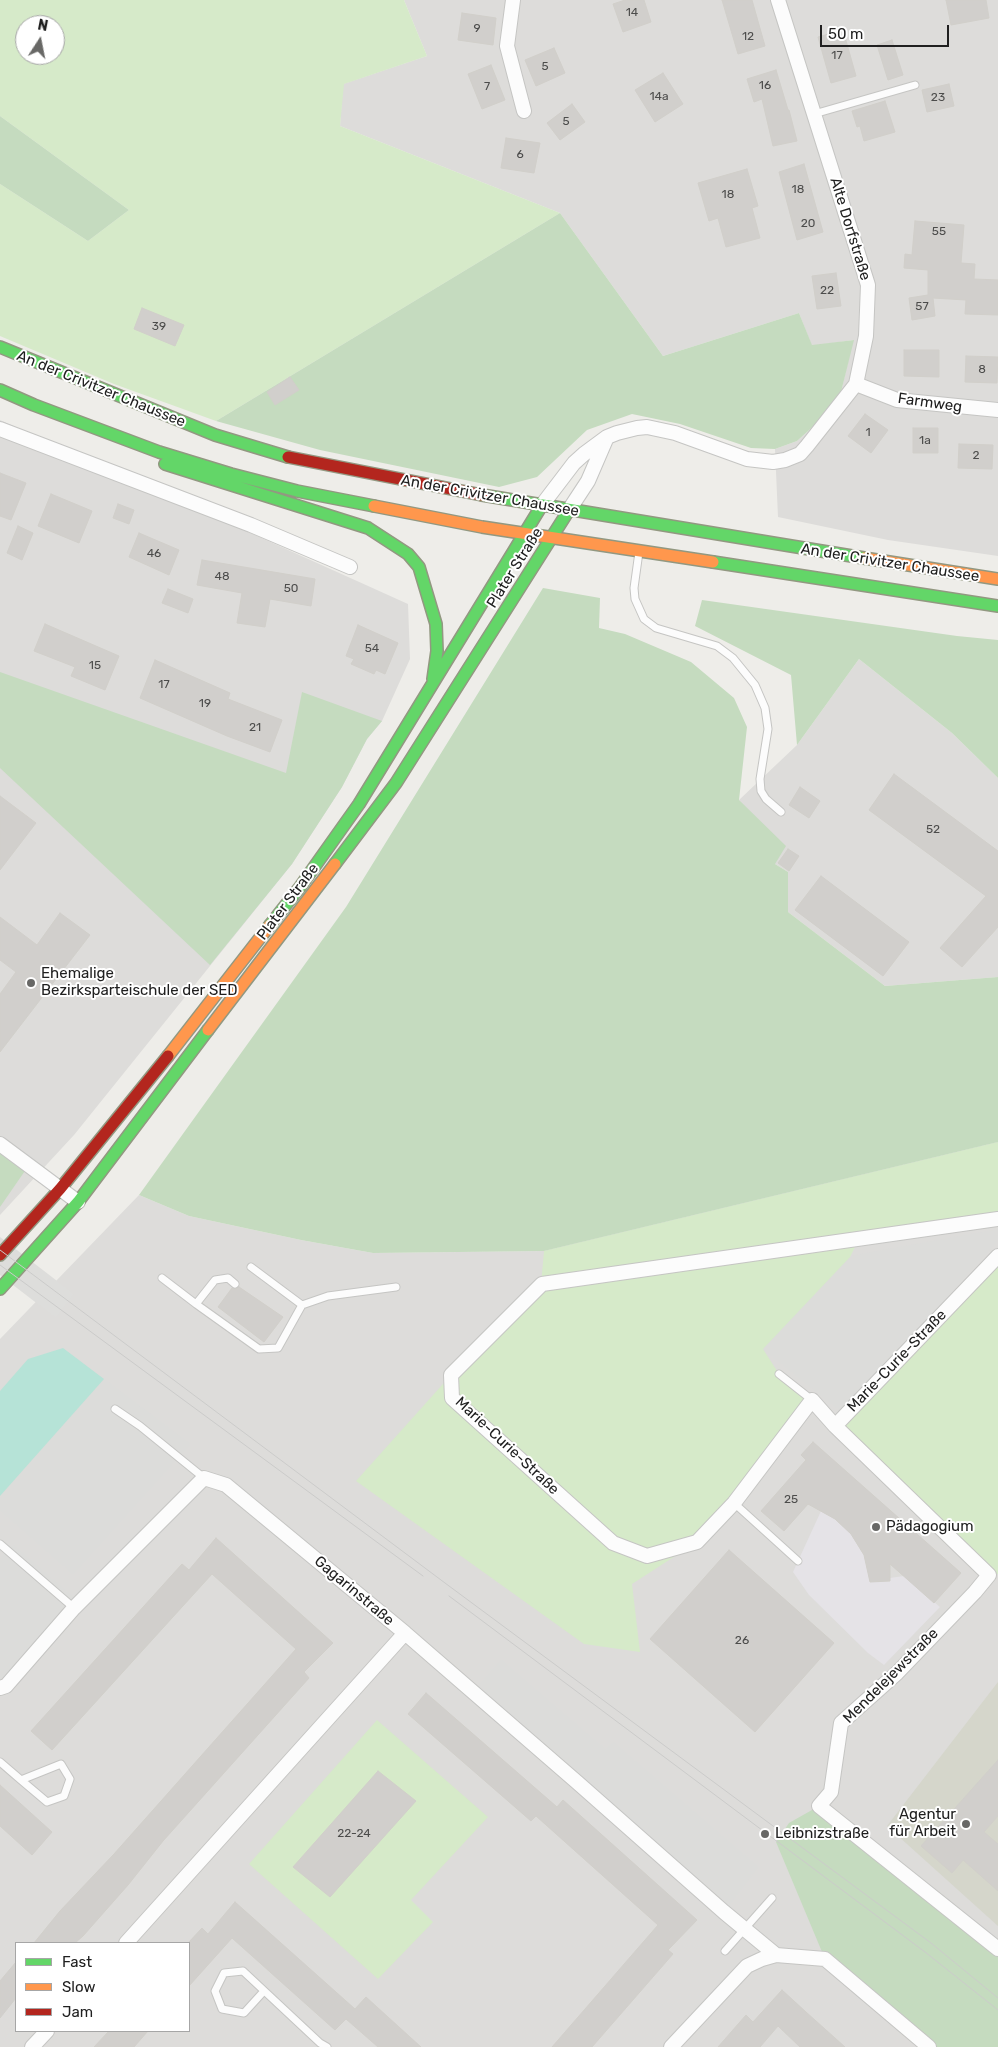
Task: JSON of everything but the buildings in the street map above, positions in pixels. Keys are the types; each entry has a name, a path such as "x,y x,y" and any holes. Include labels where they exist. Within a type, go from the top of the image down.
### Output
{"street":[{"path":"513,0 507,46 524,111"},
{"name":"Alte Dorfstraße","path":"542,505 574,463 607,437 637,428 660,429 747,459 773,462 785,460 800,454 856,384 866,336 868,285 778,0"},
{"name":"An der Crivitzer Chaussee","path":"0,347 215,435 246,445 333,467 569,510 891,564 998,579"},
{"name":"Farmweg","path":"856,384 897,400 998,410"},
{"name":"An der Crivitzer Chaussee","path":"0,390 34,405 159,452 297,492 525,534 998,606"},
{"path":"34,405 84,433 130,451 179,469 368,528 408,554 419,567 428,591 436,624 437,651 432,686"},
{"name":"Farmweg","path":"977,409 998,421"},
{"path":"0,429 251,525 350,567"},
{"path":"569,510 588,482 607,437"},
{"name":"Plater Straße","path":"0,1255 60,1188 157,1070 300,887 359,804 542,505"},
{"name":"Plater Straße","path":"0,1289 78,1202 396,783 569,510"},
{"path":"0,1144 78,1202"},
{"name":"Marie-Curie-Straße","path":"998,1219 542,1284 451,1375 452,1398 612,1543 647,1556 697,1542 734,1503 812,1400 835,1426 998,1256"},
{"name":"Mendelejewstraße","path":"835,1426 989,1574 975,1592 897,1673 841,1723 831,1792 819,1806 998,1949"},
{"path":"0,1688 6,1686 74,1608 204,1478"},
{"name":"Gagarinstraße","path":"127,1942 405,1633 226,1485 204,1478"},
{"path":"405,1633 776,1956"},
{"path":"671,2047 748,1966 762,1959 776,1956 825,1959 929,2047"},
{"path":"32,2047 46,2032"}],"lane":[{"path":"814,114 915,85"},
{"path":"639,552 634,588 635,599 644,618 656,628 717,646 732,658 755,685 765,708 768,729 760,780 761,791 766,799 781,812"},
{"path":"251,1267 302,1306"},
{"path":"162,1278 259,1349 278,1348 302,1306 328,1296 396,1287"},
{"path":"196,1304 216,1280 228,1278 235,1284"},
{"path":"779,1374 812,1400"},
{"path":"115,1409 140,1426 204,1478"},
{"path":"734,1503 798,1562"},
{"path":"0,1544 74,1608"},
{"path":"0,1762 21,1780 47,1802 64,1796 70,1779 61,1764 21,1780"},
{"path":"725,1951 772,1898"},
{"path":"264,1991 244,2014 222,2009 214,1991 224,1973 243,1971 320,2043 327,2047"}],"shaded area":[{"path":"404,0 998,0 998,556 888,540 778,517 775,449 797,441 817,423 841,392 853,340 812,346 799,313 663,356 560,213 340,126 343,84 427,56"},
{"path":"0,420 408,604 410,659 382,721 367,739 342,787 292,864 74,1135 0,1215"},
{"path":"859,659 952,733 998,778 998,977 885,986 788,912 788,872 775,864 739,800 797,745"},
{"path":"998,1142 998,2047 0,2047 0,1339 139,1195 189,1216 373,1253 544,1251"},
{"path":"998,1229 998,1240 842,1412 763,1349 850,1256"},
{"path":"104,1379 190,1444 73,1574 0,1510 0,1496"},
{"path":"821,1511 835,1519 851,1534 864,1555 870,1582 890,1580 890,1578 904,1576 940,1607 884,1665 868,1653 809,1595 793,1572"},
{"path":"13,1545 74,1598 0,1683 0,1560"},
{"path":"501,1660 606,1750 613,1742 758,1867 724,1912 473,1693"},
{"path":"998,1682 998,1926 887,1826"}],"green space":[{"path":"0,0 404,0 427,56 344,84 340,126 560,213 216,421 114,384 0,336 0,184 88,241 129,210 0,116"},
{"path":"0,116 129,210 88,241 0,184"},
{"path":"560,213 663,356 799,313 812,345 854,340 841,392 817,423 797,441 775,449 751,448 680,424 632,414 587,430 537,477 499,487 320,450 216,421"},
{"path":"543,588 600,598 599,628 625,634 691,662 734,698 747,727 739,800 786,846 775,864 788,872 788,912 885,986 998,977 998,1142 544,1251 373,1253 189,1216 139,1195 346,907"},
{"path":"702,600 957,636 998,640 998,778 952,733 859,659 797,745 791,675 695,626"},
{"path":"0,672 286,773 302,692 382,721 367,739 342,787 292,864 210,965 0,768"},
{"path":"998,1142 998,1219 859,1239 850,1257 763,1349 779,1374 812,1400 697,1542 632,1584 640,1652 584,1644 356,1481 451,1375 541,1284 544,1251"},
{"path":"0,1144 29,1165 0,1207"},
{"path":"998,1256 998,1574 989,1575 835,1426"},
{"path":"63,1348 104,1379 0,1496 0,1391 28,1359"},
{"path":"377,1720 488,1817 411,1900 433,1922 378,1979 249,1864"},
{"path":"819,1806 998,1949 998,2047 929,2047 825,1959 776,1842 789,1823"}],"pier":[{"path":"0,1237 74,1294 56,1318 0,1275"}],"tram line":[{"path":"0,1250 931,1943 998,1998"},
{"path":"0,1265 423,1576"},
{"path":"449,1596 925,1952 998,2010"}],"traffic: fast":[{"path":"0,347 215,435 288,457"},
{"path":"0,390 34,405 159,452 231,474 297,491 374,506"},
{"path":"165,464 368,528 408,554 419,567 436,624 437,651 433,679"},
{"path":"482,495 864,558"},
{"path":"270,925 300,887 359,804 542,505"},
{"path":"335,864 396,783 569,510"},
{"path":"713,562 998,606"},
{"path":"0,1289 78,1202 208,1030"}],"traffic: slow":[{"path":"374,506 482,527 713,562"},
{"path":"864,558 998,579"},
{"path":"208,1030 335,864"},
{"path":"168,1056 270,925"}],"traffic: jam":[{"path":"288,457 482,495"},
{"path":"0,1255 60,1189 168,1056"}],"place":[{"name":"Ehemalige Bezirksparteischule der SED","path":"31,983"},
{"name":"Pädagogium","path":"876,1527"},
{"name":"Agentur für Arbeit","path":"966,1824"},
{"name":"Leibnizstraße","path":"765,1834"}]}
